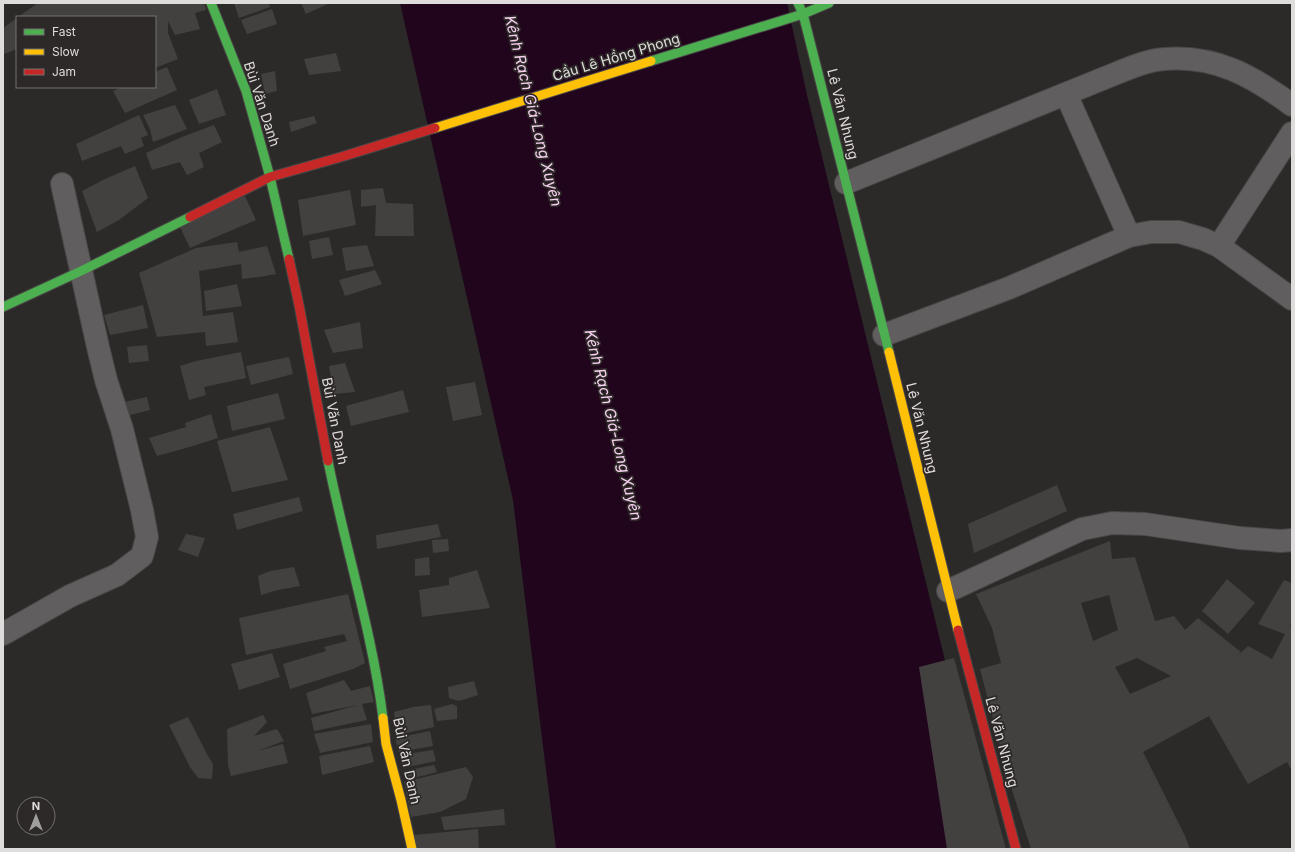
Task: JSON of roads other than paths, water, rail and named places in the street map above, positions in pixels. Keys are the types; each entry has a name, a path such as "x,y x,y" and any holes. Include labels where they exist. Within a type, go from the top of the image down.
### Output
{"street":[{"name":"Bùi Văn Danh","path":"211,3 246,91 270,177 299,305 329,464 380,694 386,744 412,849"},
{"name":"Lê Văn Nhung","path":"798,3 803,14 940,554 948,591 1016,849"},
{"name":"Cầu Lê Hồng Phong","path":"3,307 81,271 270,177 341,157 803,14 829,3"},
{"path":"846,183 1144,63 1164,59 1190,60 1218,64 1240,72 1266,87 1292,105"},
{"path":"1066,94 1129,236"},
{"path":"1219,246 1292,133"},
{"path":"3,634 70,596 117,575 142,556 147,537 142,510 122,429 106,380 62,184"},
{"path":"884,335 1009,288 1129,236 1151,232 1179,232 1219,246 1292,299"},
{"path":"948,591 1082,529 1112,523 1145,524 1240,538 1281,541 1292,540"}],"water":[{"name":"Kênh Rạch Giá-Long Xuyên","path":"400,3 787,3 807,95 991,849 556,849 513,500"}]}
